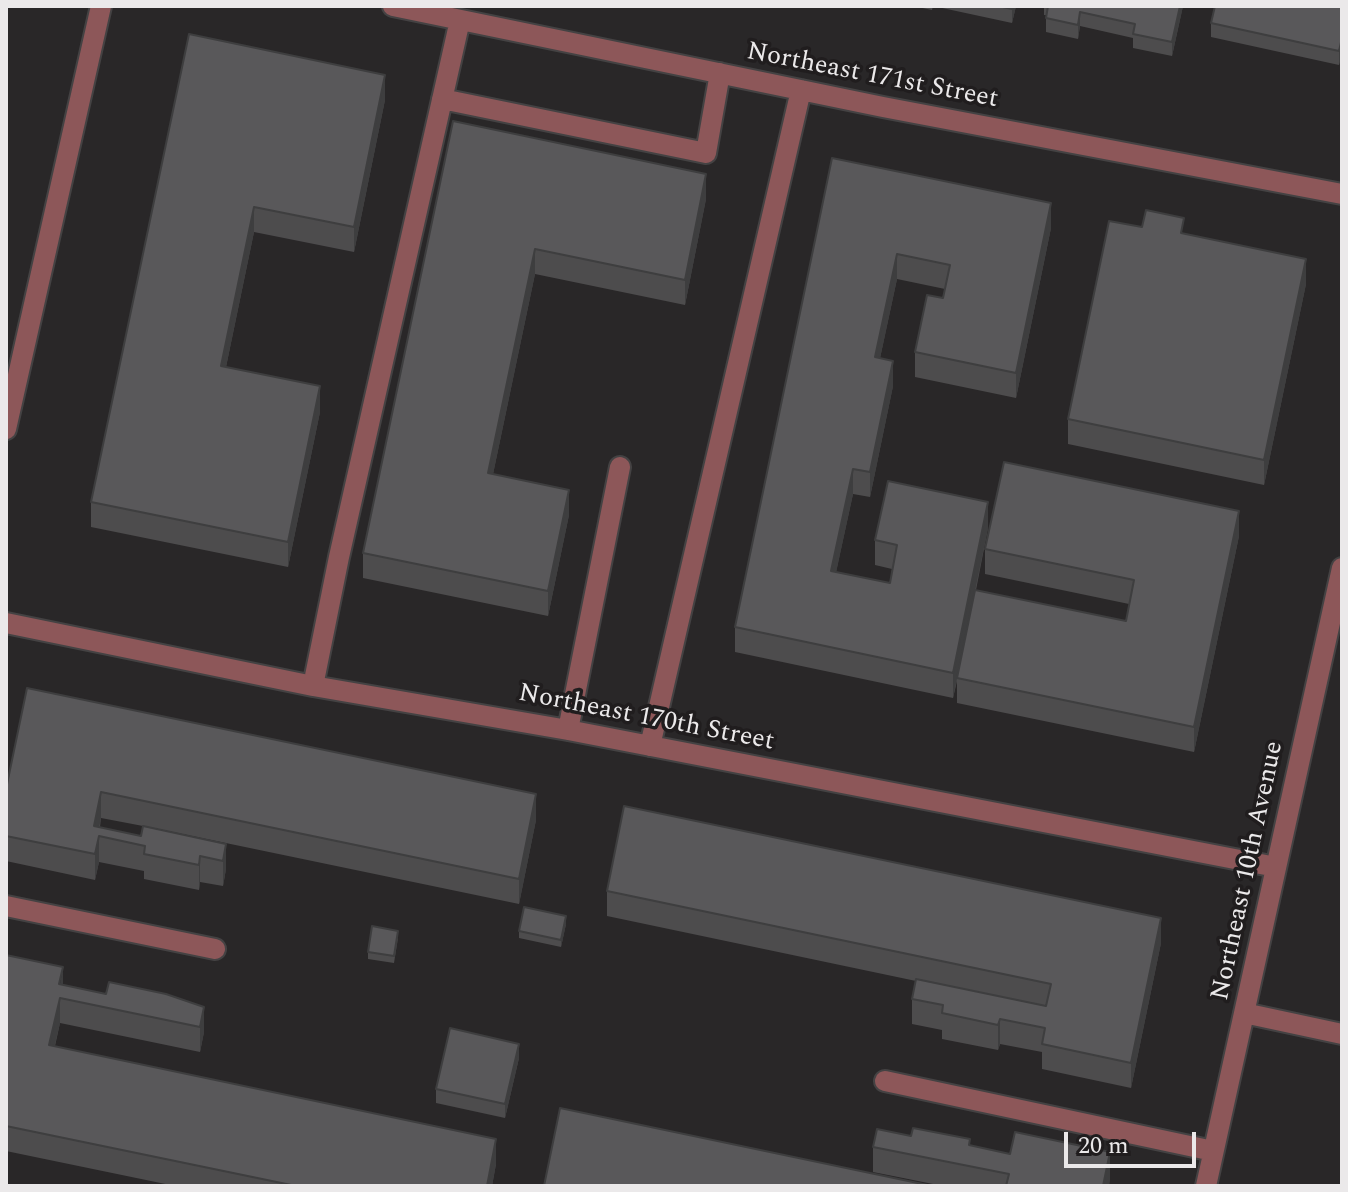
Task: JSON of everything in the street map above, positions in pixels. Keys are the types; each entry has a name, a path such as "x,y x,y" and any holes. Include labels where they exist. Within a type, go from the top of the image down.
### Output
{"street":[{"path":"6,429 101,6"},
{"name":"Northeast 171st Street","path":"393,6 801,90 1342,194"},
{"path":"313,686 339,557 460,20"},
{"path":"442,99 706,153 720,73"},
{"path":"650,746 801,90"},
{"path":"568,730 620,467"},
{"name":"Northeast 10th Avenue","path":"1206,1186 1342,568"},
{"name":"Northeast 170th Street","path":"6,623 313,686 568,730 1276,867"},
{"path":"6,906 215,949"},
{"path":"1244,1013 1342,1034"},
{"path":"885,1081 1213,1151"}],"building":[{"path":"1048,6 1180,6 1172,42 1133,34 1135,24 1080,12 1078,25 1046,18"},
{"path":"1215,6 1342,6 1339,51 1211,23"},
{"path":"189,34 385,75 354,227 254,207 221,366 320,386 288,542 91,502"},
{"path":"453,121 706,174 685,280 535,249 488,473 569,490 548,591 363,553"},
{"path":"832,158 1051,203 1016,373 915,352 927,295 943,298 950,265 897,254 875,357 893,361 870,472 853,469 831,571 890,583 897,545 875,540 888,481 988,502 953,673 735,627"},
{"path":"1146,210 1184,218 1181,233 1306,259 1264,460 1068,419 1109,221 1142,227"},
{"path":"1004,462 1239,511 1194,727 957,678 975,590 1126,621 1134,580 985,549"},
{"path":"27,688 536,794 519,879 101,792 94,826 141,836 143,826 226,844 223,861 200,856 199,865 144,854 145,846 99,836 95,854 6,836 6,789"},
{"path":"624,806 1161,918 1131,1063 1042,1044 1045,1028 1000,1019 998,1025 942,1013 943,1005 912,999 916,979 1046,1006 1051,984 607,891"},
{"path":"524,907 566,916 561,940 519,931"},
{"path":"372,926 398,931 394,956 368,952"},
{"path":"6,955 63,967 59,984 106,994 109,982 166,994 204,1007 200,1027 60,998 49,1045 496,1139 487,1186 296,1186 6,1126"},
{"path":"450,1028 519,1044 505,1104 436,1089"},
{"path":"560,1108 932,1186 544,1186"},
{"path":"913,1128 970,1139 969,1145 1010,1154 1015,1132 1110,1152 1103,1186 1006,1186 1009,1174 873,1147 877,1129 911,1136"}]}
